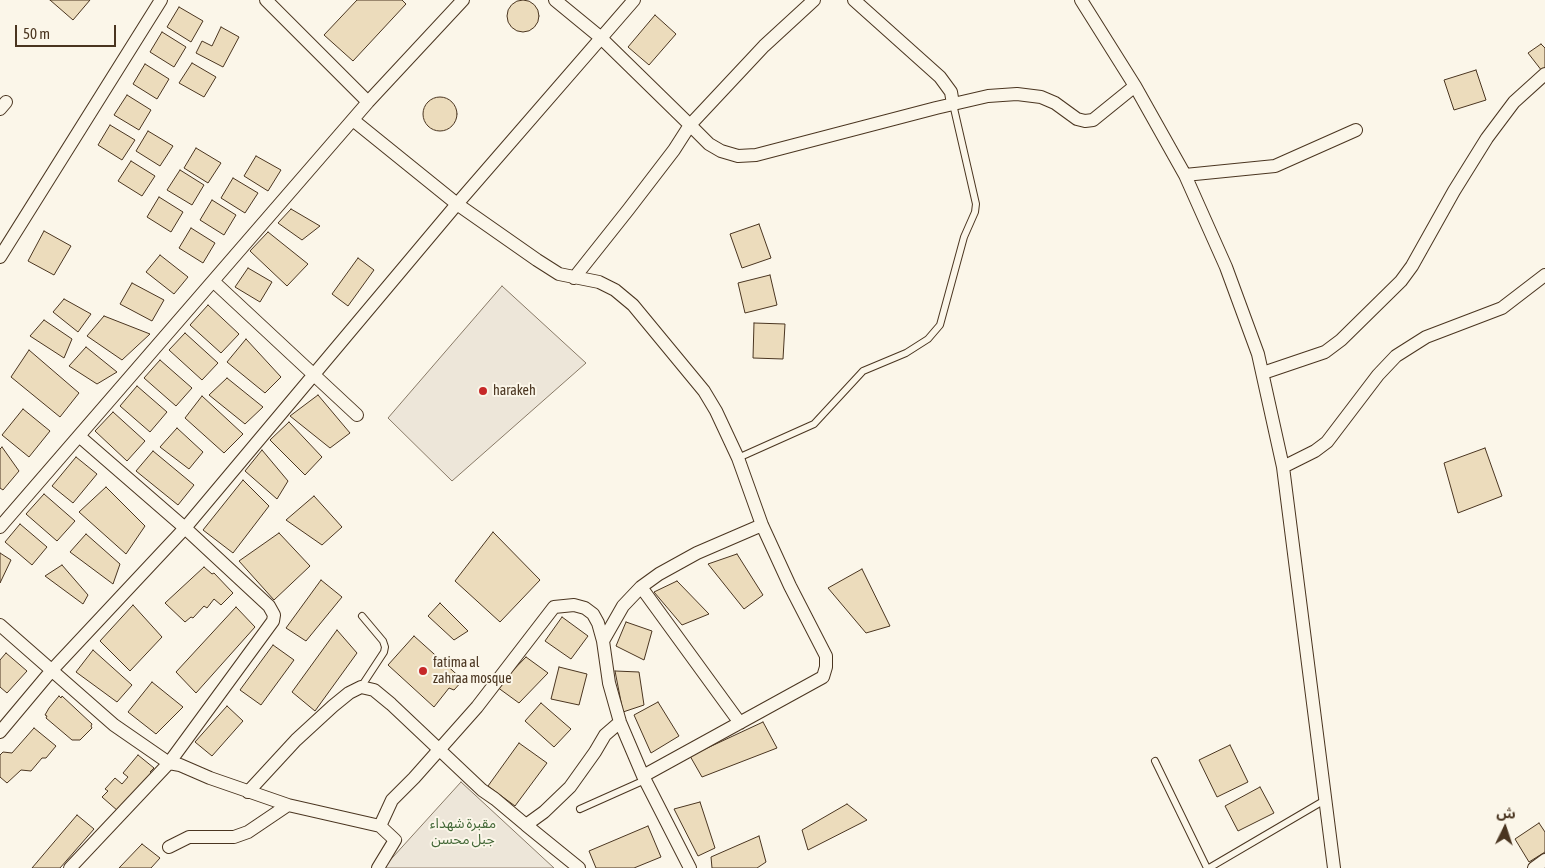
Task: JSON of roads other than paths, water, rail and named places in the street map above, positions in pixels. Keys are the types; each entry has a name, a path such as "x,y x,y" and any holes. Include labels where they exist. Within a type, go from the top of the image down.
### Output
{"street":[{"path":"0,257 160,0"},
{"path":"266,0 368,102"},
{"path":"0,527 368,102 464,0"},
{"path":"555,0 600,37 709,144 721,151 738,156 756,156 988,96 1017,94 1041,98 1055,103 1077,119 1093,120 1135,86"},
{"path":"0,732 52,670 185,528 457,204 634,0"},
{"path":"574,278 674,150 690,125 764,46 814,0"},
{"path":"854,0 940,77 951,92 953,104"},
{"path":"1081,0 1135,86 1185,175 1241,305 1258,354 1283,467 1334,868"},
{"path":"1263,373 1325,352 1341,340 1401,281 1412,266 1454,191 1487,138 1514,102 1545,74"},
{"path":"353,120 457,204 543,264 559,274 600,282 615,290 633,305 688,370 716,411 738,458 762,525 826,656 826,667 823,677 644,778"},
{"path":"1185,175 1275,166 1356,130"},
{"path":"1283,467 1315,451 1327,442 1378,375 1396,356 1426,337 1502,308 1544,277"},
{"path":"212,281 314,373 357,415"},
{"path":"70,868 169,763 273,621 274,617 269,606 185,528 79,436"},
{"path":"603,641 624,606 640,587 659,574 697,554 762,525"},
{"path":"640,587 740,723"},
{"path":"380,826 392,800 477,707 554,607 574,605 585,608 593,614 598,623 603,641 609,683 620,722 644,778 690,868"},
{"path":"0,625 114,725 169,763 180,765 210,778 288,805 380,826 394,840 378,868"},
{"path":"248,792 296,740 333,706 349,693 361,687 374,690 391,704 482,790 578,868"},
{"path":"526,825 544,812 570,787 605,735 620,722"},
{"path":"169,847 189,837 234,837 248,832 288,805"},
{"path":"1534,868 1545,860"}],"lane":[{"path":"738,458 814,424 864,371 906,353 928,339 940,325 964,237 975,212 976,204 953,104"},
{"path":"361,687 384,652 385,647 383,641 362,616"},
{"path":"1154,761 1208,868 1326,799"},
{"path":"580,809 644,778"}],"place":[{"name":"harakeh","path":"483,391"},
{"name":"fatima al zahraa mosque","path":"423,671"}],"park label":[{"name":"مقبرة شهداء جبل محسن","path":"463,832"}]}
